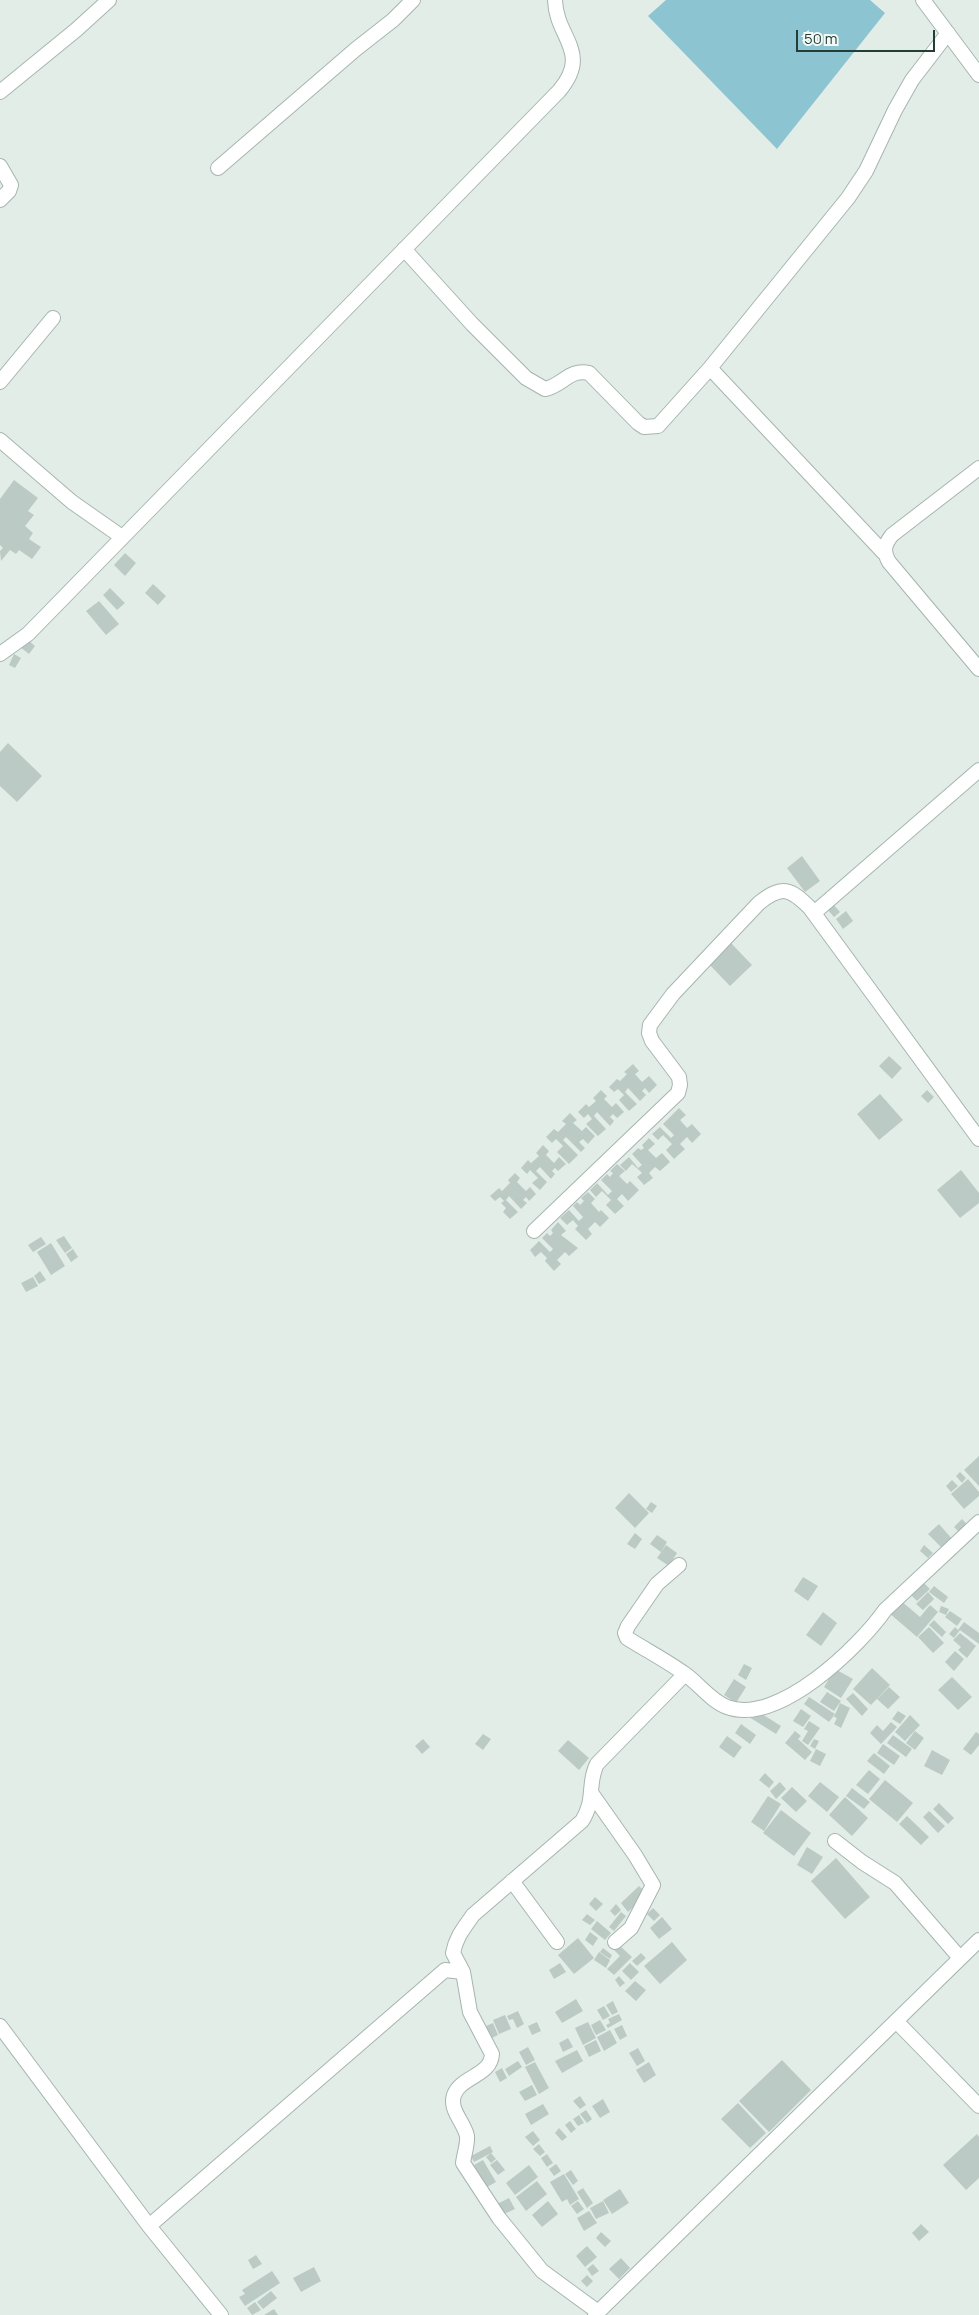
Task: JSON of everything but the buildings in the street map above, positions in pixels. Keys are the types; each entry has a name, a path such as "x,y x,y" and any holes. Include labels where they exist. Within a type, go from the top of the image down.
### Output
{"street":[{"path":"0,92 76,30 109,0"},
{"path":"218,168 393,20 413,0"},
{"path":"0,654 28,634 540,111 570,78 574,62 571,46 555,7 555,0"},
{"path":"923,0 979,75"},
{"path":"404,249 472,324 526,378 537,386 545,389 552,388 573,372 581,370 589,372 631,417 644,427 658,426 710,368 848,198 870,164 895,110 912,80 948,33"},
{"path":"0,166 11,185 9,191 0,200"},
{"path":"0,382 53,318"},
{"path":"710,368 884,553 894,569 979,669"},
{"path":"0,440 72,502 122,537"},
{"path":"884,553 885,544 892,535 979,468"},
{"path":"814,913 979,770"},
{"path":"534,1231 678,1093 679,1077 652,1041 649,1033 655,1016 672,994 759,903 772,892 783,890 792,893 814,913 979,1139"},
{"path":"679,1565 657,1584 625,1633 627,1638 685,1674 718,1702 729,1708 742,1710 767,1707 810,1684 828,1669 874,1626 892,1604 979,1522"},
{"path":"685,1674 597,1764 592,1777 592,1794 588,1812 582,1821 473,1915 458,1935 453,1953 463,1972 470,2012 492,2054 492,2061 487,2068 458,2088 454,2095 453,2103 456,2113 467,2137 463,2163 499,2218 542,2271 596,2313 979,1940"},
{"path":"592,1794 635,1855 653,1885 630,1928 615,1942"},
{"path":"835,1840 862,1862 895,1884 960,1958"},
{"path":"512,1881 557,1942"},
{"path":"149,2226 445,1970 463,1972"},
{"path":"896,2021 979,2106"},
{"path":"0,2026 149,2226 221,2315"}],"water":[{"path":"666,0 870,0 885,13 777,149 648,16"}]}
